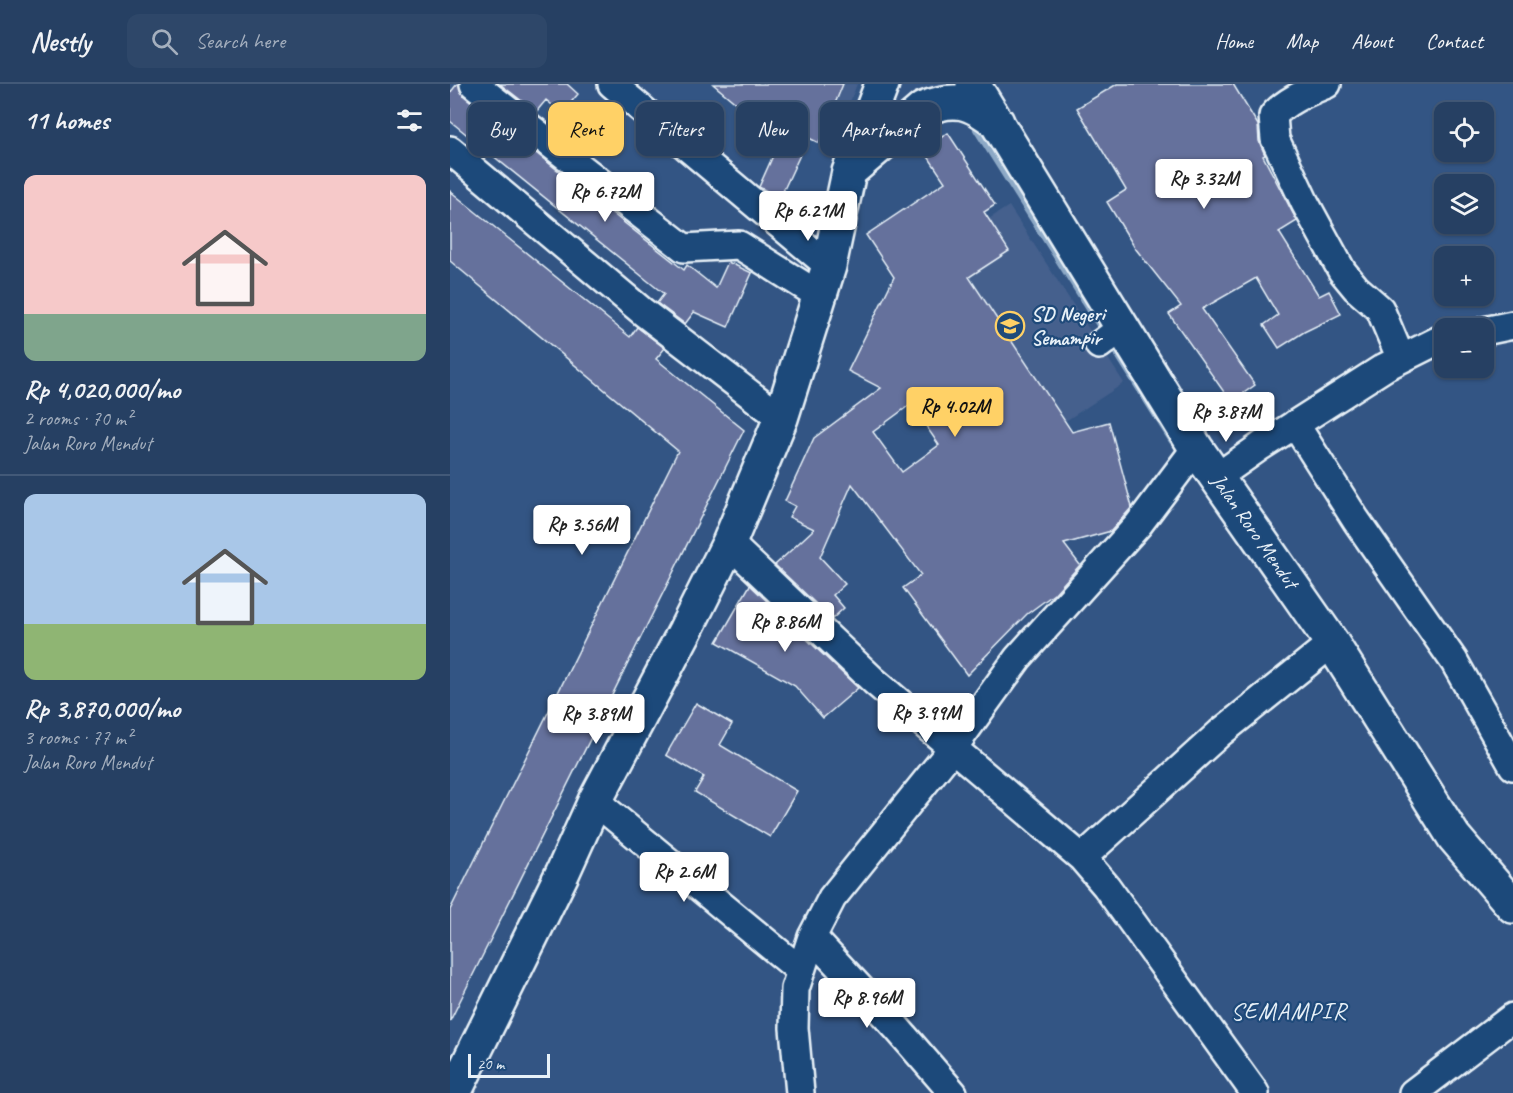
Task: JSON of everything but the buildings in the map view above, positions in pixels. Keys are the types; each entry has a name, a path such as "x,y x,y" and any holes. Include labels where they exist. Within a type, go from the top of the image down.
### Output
{"main road":[{"path":"454,1093 595,801 729,543 781,418 824,281 849,172 882,84"},
{"name":"Jalan Roro Mendut","path":"973,84 998,123 1112,335 1217,477 1332,643 1454,837 1513,906"},
{"path":"849,172 923,109 938,103 957,101 977,107 998,123"}],"street":[{"path":"474,84 684,248 739,244 824,281"},
{"path":"612,84 824,281"},
{"path":"1327,84 1279,108 1273,116 1275,139 1305,203 1342,271 1356,288 1380,309 1401,359"},
{"path":"450,150 643,312 781,418"},
{"path":"1494,329 1513,325"},
{"path":"1217,477 1384,367 1434,342"},
{"path":"1290,427 1454,661 1513,766"},
{"path":"800,1093 794,1028 795,989 812,937 832,898 952,749 1017,658 1138,525 1196,448"},
{"path":"729,543 874,681 1082,858 1113,895 1255,1093"},
{"path":"1082,858 1220,733 1332,643"},
{"path":"595,801 801,971"},
{"path":"812,937 896,1027 953,1093"},
{"path":"1413,1093 1513,1017"}],"shaded area":[{"path":"743,84 857,84 850,102 820,102 820,143 808,134 808,102 766,102"},
{"name":"SD Negeri Semampir","path":"1009,206 1124,383 1016,453 900,276"}],"waterway":[{"path":"977,129 1173,441"}],"place":[{"name":"SD Negeri Semampir","path":"1010,326"}],"district":[{"name":"SEMAMPIR","path":"1289,1011"}]}
